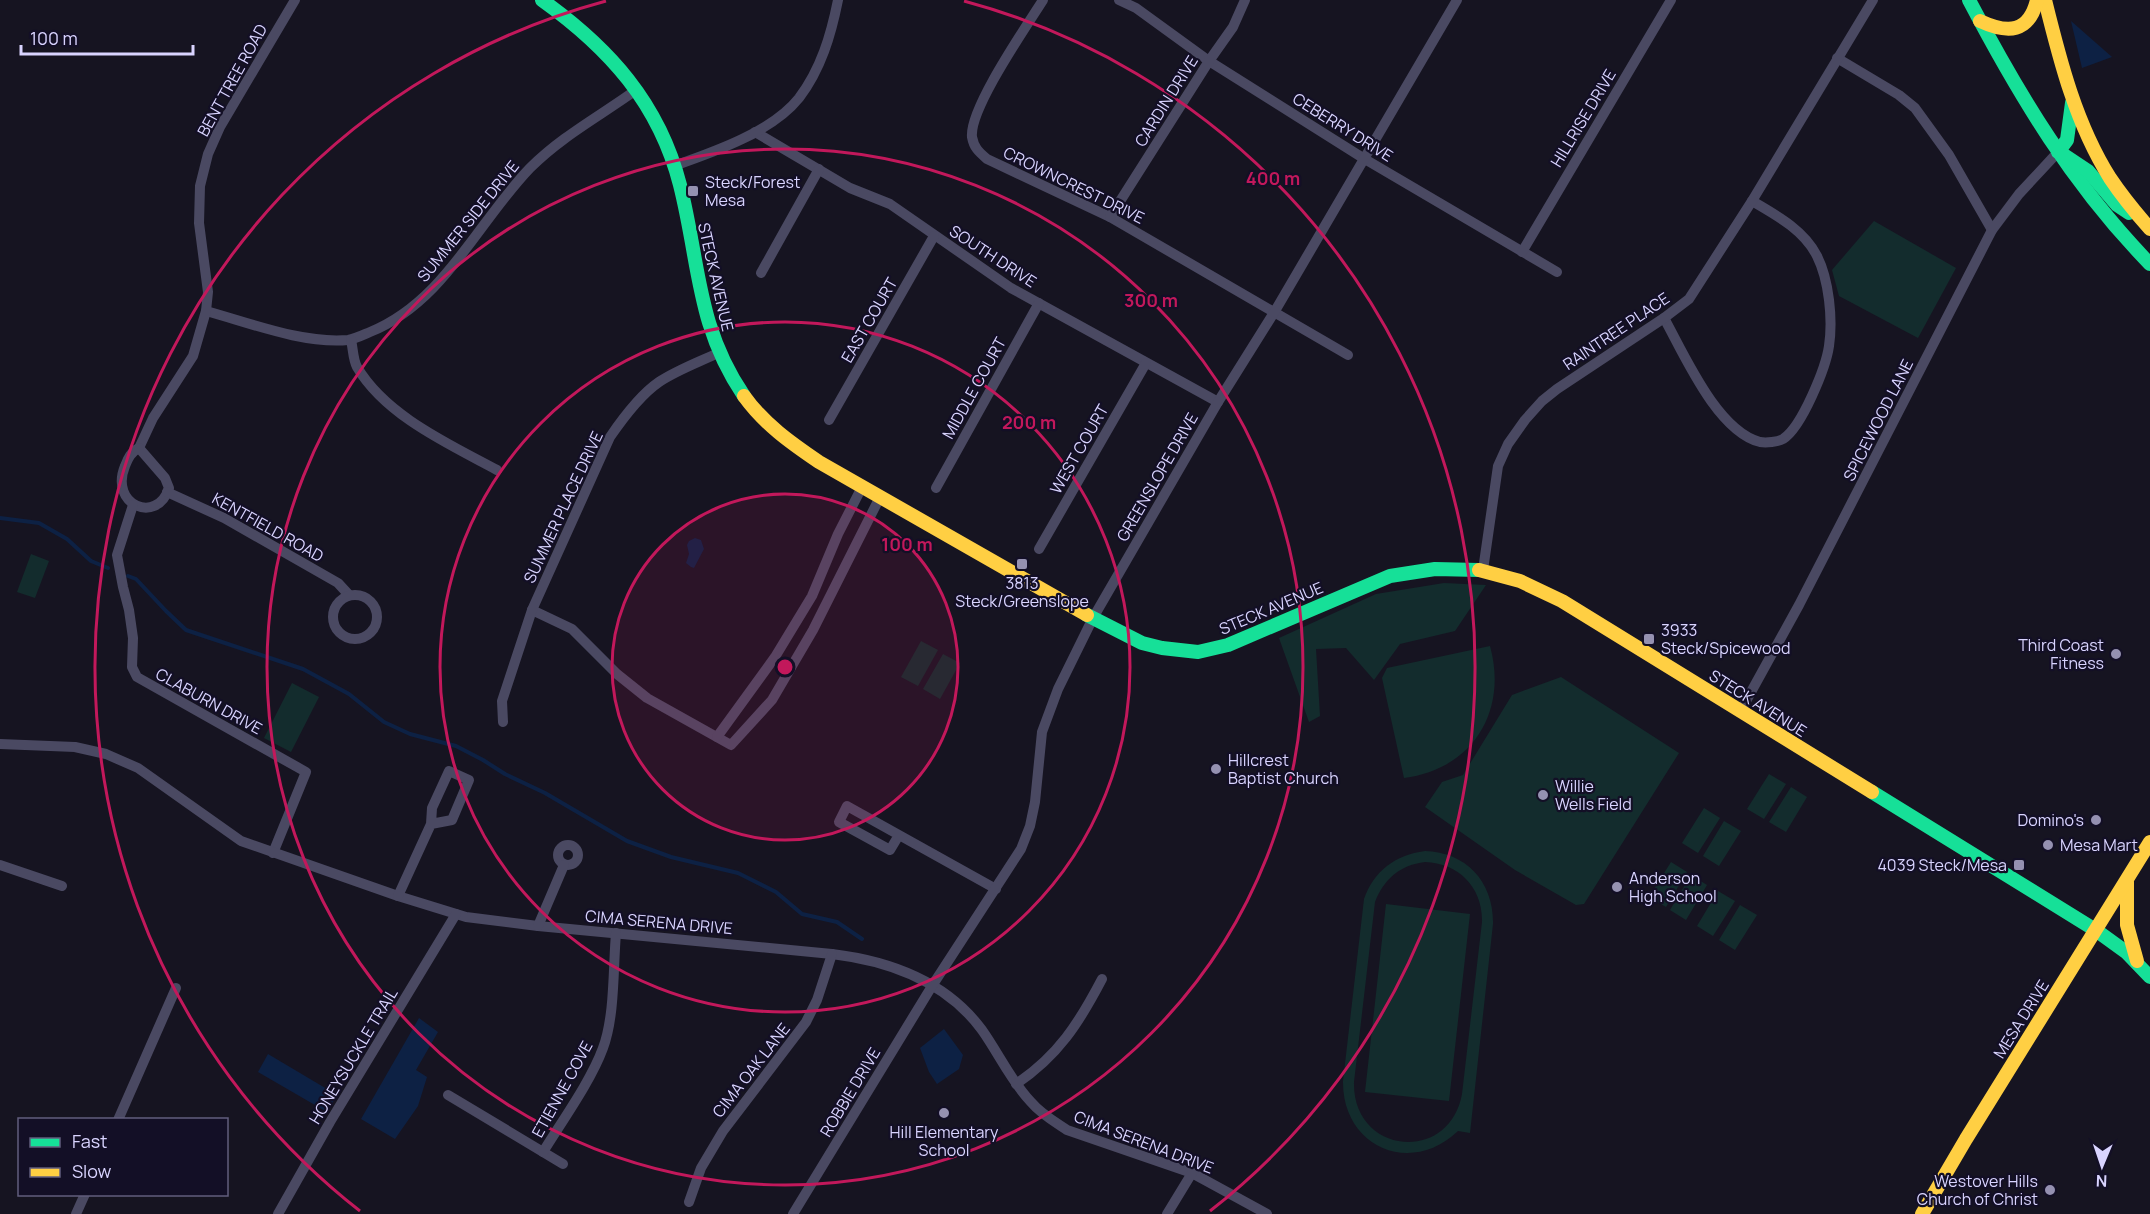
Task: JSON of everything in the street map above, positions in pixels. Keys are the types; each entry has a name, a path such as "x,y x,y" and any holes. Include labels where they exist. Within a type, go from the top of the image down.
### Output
{"street":[{"name":"BENT TREE ROAD","path":"132,509 121,486 121,475 130,454 139,448 153,418 193,356 206,311 208,292 199,223 200,186 208,154 220,127 294,0"},
{"name":"STECK AVENUE","path":"542,0 595,41 623,70 650,112 674,166 682,196 698,289 709,332 718,353 745,398 760,417 795,447 1093,618 1142,643 1162,648 1198,652 1228,645 1390,576 1435,568 1483,570 1522,580 1544,591 2097,930 2137,963 2150,977"},
{"path":"674,166 713,152 755,132 777,118 798,100 812,79 832,31 838,0"},
{"name":"CROWNCREST DRIVE","path":"1043,0 982,100 974,119 972,135 975,149 987,159 1110,217 1348,354"},
{"name":"CEBERRY DRIVE","path":"1119,0 1136,8 1209,61 1363,158 1557,272"},
{"name":"CARDIN DRIVE","path":"1110,217 1233,27 1245,0"},
{"name":"GREENSLOPE DRIVE","path":"932,986 1021,849 1030,826 1042,732 1058,689 1093,618 1218,402 1275,311 1457,0"},
{"name":"HILLRISE DRIVE","path":"1522,252 1671,0"},
{"name":"RAINTREE PLACE","path":"1483,570 1498,466 1508,444 1542,401 1689,299 1752,201 1873,0"},
{"path":"1969,0 2008,74 2058,152 2108,220 2150,264"},
{"path":"1980,21 2000,30 2016,29 2029,21 2037,0"},
{"path":"2045,0 2072,101 2090,144 2127,203 2149,228"},
{"path":"1837,58 1899,95 1915,108 1949,155 1992,230"},
{"name":"SUMMER SIDE DRIVE","path":"206,311 323,340 351,340 381,328 429,294 528,170 552,147 636,90"},
{"path":"2058,152 2067,140 2072,101"},
{"name":"SOUTH DRIVE","path":"755,132 850,188 890,204 1011,288 1218,402"},
{"path":"2058,152 2090,144"},
{"path":"2058,152 2088,171 2117,205 2149,228"},
{"name":"SPICEWOOD LANE","path":"1740,712 1799,605 1992,230 2019,194 2058,152"},
{"path":"761,273 819,169"},
{"path":"1664,318 1708,397 1724,418 1740,432 1761,442 1782,439 1792,429 1825,368 1829,344 1826,276 1807,239 1779,217 1752,201"},
{"name":"EAST COURT","path":"830,420 934,236"},
{"name":"MIDDLE COURT","path":"936,489 1039,303"},
{"path":"351,340 356,365 380,395 421,428 497,470"},
{"name":"SUMMER PLACE DRIVE","path":"503,722 502,701 532,610 602,453 621,421 659,382 718,353"},
{"name":"WEST COURT","path":"1039,549 1146,363"},
{"path":"132,509 155,505 169,488 165,478 139,448"},
{"path":"717,737 775,657 812,596 838,534 862,487"},
{"name":"KENTFIELD ROAD","path":"167,492 232,522 338,583 349,595 369,599 377,611 378,618 373,630 360,638 345,637 335,626 333,611 342,598 349,595"},
{"path":"532,610 572,628 617,674 647,698 731,745 772,700 813,630 880,497"},
{"name":"CLABURN DRIVE","path":"132,509 117,555 133,638 132,667 137,677 306,772 273,853"},
{"name":"CIMA SERENA DRIVE","path":"0,744 75,747 106,754 138,768 241,841 456,914 498,922 832,954 864,958 890,965 932,986 961,1006 981,1030 1016,1084 1032,1104 1067,1130 1192,1173 1267,1214"},
{"path":"398,896 431,824 432,808 449,771 469,780 452,820 431,824"},
{"path":"899,835 891,850 840,822 847,806 996,889"},
{"name":"MESA DRIVE","path":"1922,1214 1971,1130 2150,842"},
{"path":"0,865 62,886"},
{"path":"538,926 564,865"},
{"path":"2127,880 2127,925 2137,963"},
{"name":"HONEYSUCKLE TRAIL","path":"278,1214 330,1122 456,914"},
{"name":"ETIENNE COVE","path":"543,1152 596,1065 603,1048 609,1020 616,933"},
{"name":"CIMA OAK LANE","path":"689,1202 701,1168 723,1131 806,1022 817,1000 832,954"},
{"path":"1016,1084 1049,1059 1086,1008 1102,979"},
{"name":"ROBBIE DRIVE","path":"793,1214 932,986"},
{"path":"118,1118 176,988"},
{"name":"ETIENNE COVE","path":"448,1095 563,1164"},
{"path":"1167,1214 1192,1173"},
{"path":"76,1214 84,1196"}],"green space":[{"path":"1874,221 1956,268 1918,338 1839,296 1832,270"},
{"path":"31,554 49,561 35,598 17,592"},
{"path":"1444,583 1486,585 1455,631 1400,644 1374,680 1346,648 1316,649 1320,716 1309,722 1279,638 1376,594"},
{"path":"921,641 938,650 918,686 901,677"},
{"path":"1490,646 1494,670 1494,693 1489,714 1480,733 1449,763 1428,772 1404,778 1382,678 1387,668"},
{"path":"943,654 960,663 940,699 923,689"},
{"name":"Willie Wells Field","path":"1561,677 1679,753 1584,904 1576,905 1515,870 1425,807 1442,782 1463,775 1512,695"},
{"path":"292,683 319,697 291,752 264,738"},
{"path":"1769,774 1786,784 1764,819 1747,809"},
{"path":"1791,787 1807,797 1786,832 1769,822"},
{"path":"1704,808 1720,818 1698,853 1682,843"},
{"path":"1724,821 1741,831 1719,866 1703,856"},
{"path":"1425,851 1440,853 1465,863 1475,872 1489,895 1493,924 1470,1133 1458,1131 1439,1145 1420,1152 1400,1153 1382,1148 1366,1138 1354,1123 1346,1104 1343,1081 1364,899 1374,880 1387,866 1414,853","holes":["1425,862 1437,863 1458,872 1467,880 1478,898 1481,910 1482,922 1462,1094 1454,1117 1439,1132 1422,1140 1402,1142 1384,1136 1368,1124 1358,1106 1354,1082 1375,902 1383,886 1394,874 1408,866"]},
{"path":"1671,862 1687,872 1666,907 1649,897"},
{"path":"1691,875 1707,885 1686,920 1670,910"},
{"path":"1718,891 1735,901 1713,936 1697,926"},
{"path":"1386,904 1470,914 1449,1101 1365,1092"},
{"path":"1740,905 1757,915 1735,950 1719,940"}],"water":[{"path":"2071,21 2112,57 2082,68"},
{"path":"695,538 701,540 704,549 694,568 686,563 689,554 687,545"},
{"path":"419,1018 438,1032 416,1070 427,1077 418,1106 395,1139 361,1119"},
{"path":"944,1029 963,1055 959,1069 937,1084 929,1072 920,1048"},
{"path":"268,1054 337,1095 327,1112 258,1072"}],"waterway":[{"path":"0,518 39,523 67,539 91,561 108,568"},
{"path":"128,576 136,579 186,630 303,669 349,694 384,722 410,734 456,746 505,774 545,793 627,841 671,857 738,873 776,892 802,914 837,922 862,939"}],"traffic: fast":[{"path":"542,0 566,18 610,58 645,103 659,128 671,155 680,185 708,319 728,370 744,396"},
{"path":"1969,0 2008,71 2050,139 2096,203 2150,264"},
{"path":"2058,152 2067,140 2072,103"},
{"path":"2064,155 2088,171 2117,205 2129,213"},
{"path":"1087,615 1142,643 1198,652 1228,645 1390,576 1435,569 1479,570"},
{"path":"1872,792 2097,931 2126,952 2150,977"}],"traffic: slow":[{"path":"1980,21 2000,28 2016,28 2029,19 2037,0"},
{"path":"2045,0 2070,92 2088,136 2110,178 2150,229"},
{"path":"744,396 769,424 819,462 1087,615"},
{"path":"1479,570 1520,581 1562,601 1872,792"},
{"path":"1922,1214 2150,842"},
{"path":"2127,882 2127,925 2137,961"}],"place":[{"name":"Steck/Forest Mesa","path":"693,191"},
{"name":"3813 Steck/Greenslope","path":"1022,564"},
{"name":"3933 Steck/Spicewood","path":"1649,639"},
{"name":"Third Coast Fitness","path":"2116,654"},
{"name":"Hillcrest Baptist Church","path":"1216,769"},
{"name":"Willie Wells Field","path":"1543,795"},
{"name":"Domino's","path":"2096,820"},
{"name":"Mesa Mart","path":"2048,845"},
{"name":"4039 Steck/Mesa","path":"2019,865"},
{"name":"Anderson High School","path":"1617,887"},
{"name":"Hill Elementary School","path":"944,1113"},
{"name":"Westover Hills Church of Christ","path":"2050,1190"}]}
